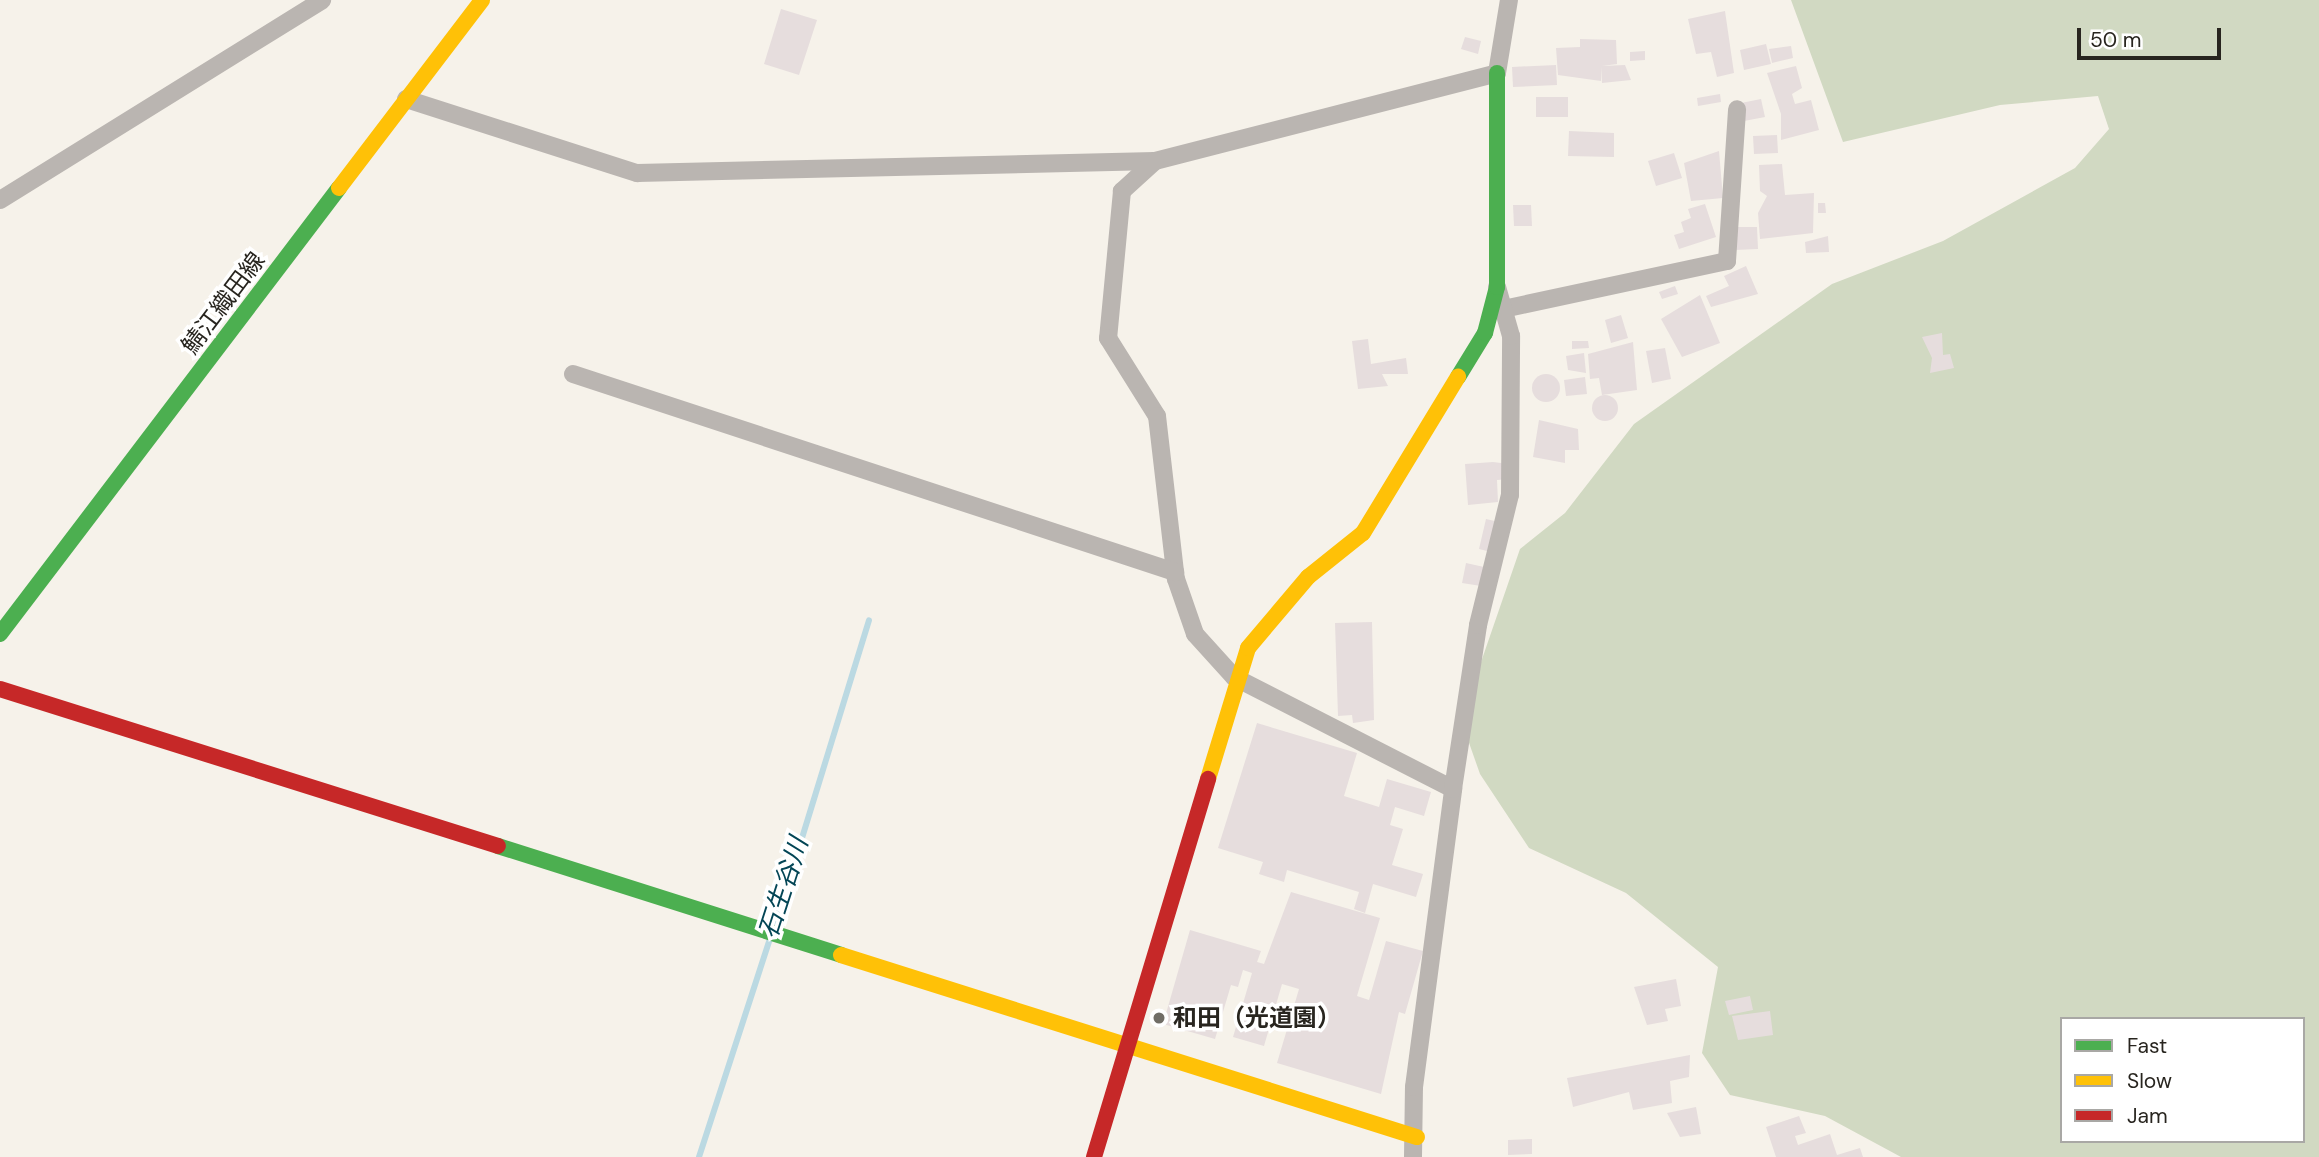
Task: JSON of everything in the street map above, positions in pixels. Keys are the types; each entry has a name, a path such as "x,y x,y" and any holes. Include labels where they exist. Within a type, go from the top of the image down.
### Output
{"street":[{"path":"0,200 322,0"},
{"name":"鯖江織田線","path":"0,634 482,0"},
{"path":"1094,1157 1133,1043 1234,677 1266,622 1308,577 1363,533 1398,484 1485,333 1497,287 1497,73 1509,0"},
{"path":"406,99 637,173 1155,161 1497,73"},
{"path":"1508,308 1727,261 1737,109"},
{"path":"1155,161 1122,191 1108,338 1157,416 1175,572 1195,634 1234,677 1453,789"},
{"path":"1413,1157 1417,1137 1414,1087 1453,789 1478,625 1510,495 1514,431 1508,308 1497,287"},
{"path":"573,374 1175,572"},
{"path":"0,690 1133,1043 1417,1137"}],"green space":[{"path":"1791,0 2319,0 2319,1157 1901,1157 1825,1116 1730,1095 1702,1053 1718,967 1626,893 1529,848 1480,774 1461,720 1520,549 1565,513 1634,424 1832,284 1943,241 2075,168 2109,129 2098,96 2000,105 1843,142"}],"building":[{"path":"781,9 817,20 799,75 764,64"},
{"path":"1725,11 1734,73 1717,77 1711,52 1696,54 1688,19"},
{"path":"1465,37 1481,41 1478,54 1461,49"},
{"path":"1580,39 1616,40 1617,64 1602,66 1625,65 1631,80 1602,83 1601,67 1601,81 1558,75 1556,48 1580,47"},
{"path":"1766,44 1771,64 1744,70 1740,50"},
{"path":"1791,46 1793,58 1772,63 1769,49"},
{"path":"1645,51 1645,60 1630,61 1630,52"},
{"path":"1556,65 1557,85 1513,87 1512,67"},
{"path":"1796,66 1802,88 1792,94 1795,104 1811,100 1819,130 1781,140 1781,114 1767,73"},
{"path":"1720,94 1721,102 1698,106 1697,98"},
{"path":"1536,97 1568,97 1568,117 1536,117"},
{"path":"1761,99 1765,117 1744,121 1741,103"},
{"path":"1569,131 1614,133 1614,157 1568,156"},
{"path":"1777,135 1778,153 1754,154 1753,136"},
{"path":"1719,151 1723,198 1691,201 1684,163"},
{"path":"1674,153 1682,178 1656,186 1648,161"},
{"path":"1782,164 1785,195 1814,193 1813,233 1760,239 1758,213 1767,196 1760,191 1759,165"},
{"path":"1818,203 1825,203 1826,213 1818,213"},
{"path":"1705,204 1716,237 1679,249 1674,235 1684,232 1681,222 1691,218 1688,209"},
{"path":"1513,205 1531,205 1532,226 1514,226"},
{"path":"1735,227 1757,227 1758,249 1735,250"},
{"path":"1828,236 1829,252 1806,253 1805,242"},
{"path":"1746,266 1758,294 1711,307 1706,296 1729,286 1724,276"},
{"path":"1675,286 1678,294 1662,299 1659,292"},
{"path":"1700,295 1720,343 1682,357 1661,319"},
{"path":"1621,315 1628,338 1611,343 1605,320"},
{"path":"1942,333 1943,355 1950,354 1954,368 1930,373 1932,358 1922,337"},
{"path":"1368,339 1371,364 1406,358 1408,374 1382,374 1388,386 1358,389 1352,341"},
{"path":"1572,341 1588,341 1589,348 1572,349"},
{"path":"1633,342 1637,390 1602,395 1599,378 1590,379 1588,354"},
{"path":"1665,348 1671,379 1652,383 1646,351"},
{"path":"1584,353 1586,373 1568,370 1566,356"},
{"path":"1546,374 1556,378 1560,388 1556,398 1546,402 1536,398 1532,388 1536,378"},
{"path":"1585,377 1587,394 1566,396 1564,380"},
{"path":"1605,395 1614,399 1618,408 1614,417 1605,421 1596,417 1592,408 1596,399"},
{"path":"1539,420 1578,429 1579,450 1565,450 1565,463 1533,457"},
{"path":"1465,464 1509,464 1510,479 1497,480 1498,502 1468,505"},
{"path":"1486,519 1499,522 1491,552 1479,549"},
{"path":"1466,563 1484,567 1481,586 1462,583"},
{"path":"1372,622 1374,720 1353,723 1352,715 1338,716 1335,623"},
{"path":"1257,723 1357,753 1344,796 1379,807 1387,779 1431,792 1424,816 1395,807 1390,825 1403,829 1392,865 1423,874 1416,897 1373,884 1365,913 1354,909 1359,892 1287,870 1284,882 1259,874 1263,862 1218,848"},
{"path":"1291,892 1380,918 1357,996 1369,1000 1386,941 1423,951 1405,1014 1399,1012 1381,1094 1277,1063 1299,989 1282,984 1264,1046 1233,1037 1252,973 1243,970 1238,987 1231,985 1215,1039 1163,1024 1190,930 1261,951 1257,962 1264,964"},
{"path":"1676,979 1681,1006 1665,1009 1668,1021 1647,1025 1634,987"},
{"path":"1750,996 1753,1010 1729,1015 1725,1001"},
{"path":"1770,1011 1773,1035 1738,1040 1732,1016"},
{"path":"1690,1055 1689,1077 1670,1081 1672,1103 1633,1110 1629,1092 1573,1107 1567,1078"},
{"path":"1696,1107 1701,1134 1680,1137 1667,1113"},
{"path":"1799,1116 1806,1133 1795,1136 1798,1145 1830,1134 1837,1155 1860,1148 1863,1157 1776,1157 1766,1127"},
{"path":"1532,1139 1532,1154 1508,1155 1508,1140"}],"waterway":[{"name":"石生谷川","path":"774,929 869,620"},
{"name":"石生谷川","path":"699,1157 770,939"}],"traffic: fast":[{"path":"1458,377 1485,333 1497,287 1497,73"},
{"path":"0,634 339,188"},
{"path":"498,846 841,955"}],"traffic: slow":[{"path":"339,188 482,0"},
{"path":"1208,779 1248,648 1308,577 1363,533 1458,377"},
{"path":"841,955 1417,1137"}],"traffic: jam":[{"path":"0,689 498,846"},
{"path":"1094,1157 1208,779"}],"place":[{"name":"和田（光道園）","path":"1159,1018"}]}
